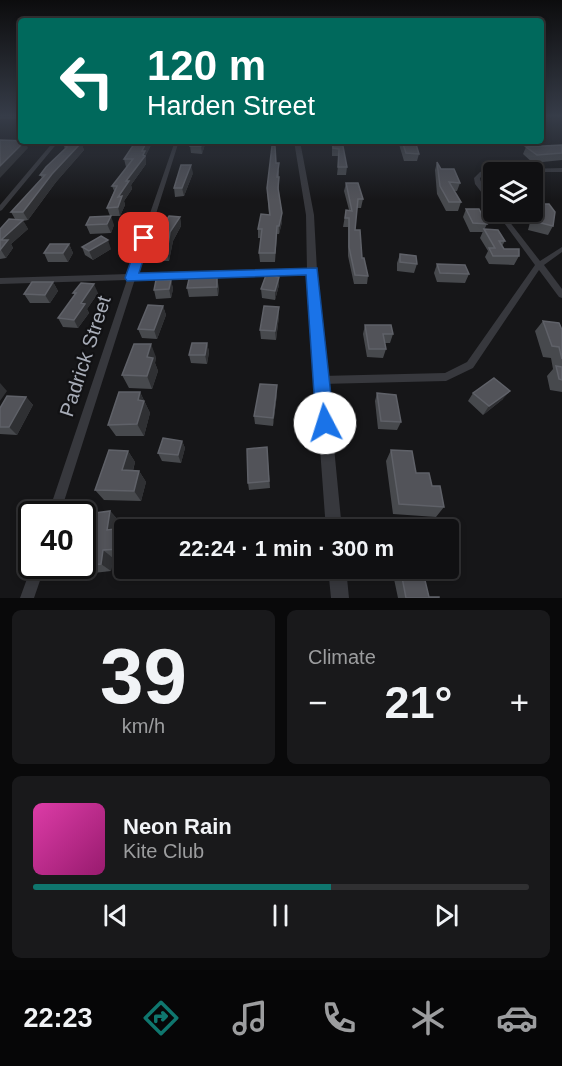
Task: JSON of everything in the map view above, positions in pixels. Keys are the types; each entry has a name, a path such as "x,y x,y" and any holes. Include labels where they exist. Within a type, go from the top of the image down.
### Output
{"street":[{"path":"0,208 54,144"},
{"name":"Padrick Street","path":"58,501 176,144"},
{"path":"298,144 310,214 312,271 333,519"},
{"path":"543,170 562,170"},
{"path":"483,174 477,178 483,191"},
{"path":"507,222 562,295"},
{"path":"321,380 446,377 470,365 539,265 562,249"},
{"path":"0,281 312,271"},
{"path":"27,598 34,579"},
{"path":"338,579 340,598"}],"building":[{"path":"0,144 22,144 0,166"},
{"path":"63,144 80,144 52,174 23,212 11,212 45,175 40,175 46,167 67,147"},
{"path":"134,144 146,144 142,151 145,151 143,155 145,156 126,181 129,181 118,197 122,196 118,207 107,208 117,186 112,186 133,159 124,159"},
{"path":"333,144 343,144 347,167 338,167 339,149 333,148"},
{"path":"403,144 416,144 419,154 406,153"},
{"path":"562,145 562,153 537,155 526,147"},
{"path":"272,146 275,146 276,163 279,163 277,177 279,177 278,188 282,213 279,226 277,226 275,253 259,253 262,229 258,229 261,214 270,215 267,188"},
{"path":"437,162 441,169 454,169 460,183 449,182 461,202 449,202 440,186"},
{"path":"181,165 191,165 182,188 174,188"},
{"path":"346,183 358,183 363,199 358,199 355,230 360,230 362,258 364,258 368,276 355,275 349,247 349,218 345,218 346,210 352,211"},
{"path":"543,204 549,204 555,212 553,226 537,222 543,222"},
{"path":"466,209 479,209 483,222 487,224 473,223"},
{"path":"111,216 107,224 86,225 90,217"},
{"path":"169,216 180,217 170,232 167,252 153,253 157,236"},
{"path":"9,219 23,220 1,240 8,240 0,250 0,229"},
{"path":"484,229 498,230 505,241 499,241 504,249 519,249 519,256 493,256 489,248 495,248"},
{"path":"101,236 108,240 89,251 82,247"},
{"path":"50,244 69,244 63,253 44,253"},
{"path":"400,254 416,256 417,264 400,262"},
{"path":"437,264 465,265 469,274 440,273"},
{"path":"266,275 279,277 275,291 261,289"},
{"path":"217,278 217,287 187,288 189,279"},
{"path":"156,280 171,280 169,289 154,290"},
{"path":"32,282 53,282 45,295 24,294"},
{"path":"81,283 94,284 81,303 85,304 74,320 58,318 76,293 73,293"},
{"path":"148,305 163,306 154,330 138,329"},
{"path":"264,306 279,307 275,331 260,330"},
{"path":"543,321 559,323 562,330 562,359 559,347 552,346"},
{"path":"365,325 391,325 393,334 383,334 386,349 369,349"},
{"path":"192,343 207,343 205,355 189,355"},
{"path":"134,344 151,344 147,357 153,358 147,376 122,375"},
{"path":"556,366 562,367 562,380 559,379"},
{"path":"494,378 510,391 489,406 473,393"},
{"path":"260,384 277,385 273,418 254,416"},
{"path":"119,392 140,392 138,400 144,401 137,424 108,425"},
{"path":"377,393 396,395 401,422 381,421"},
{"path":"7,396 26,397 9,427 0,427 0,408"},
{"path":"163,438 182,441 178,455 158,453"},
{"path":"267,447 269,481 248,483 247,449"},
{"path":"109,450 128,451 122,470 139,471 134,491 95,490"},
{"path":"391,450 412,451 416,473 429,473 432,486 440,486 444,507 399,504"},
{"path":"110,511 107,530 114,529 114,549 103,550 101,564 96,565 96,513"},
{"path":"243,518 266,518 266,519"},
{"path":"402,579 425,579 429,597 439,597 439,598 406,598"}],"route":[{"path":"144,238 131,278 312,271 325,423"}]}
